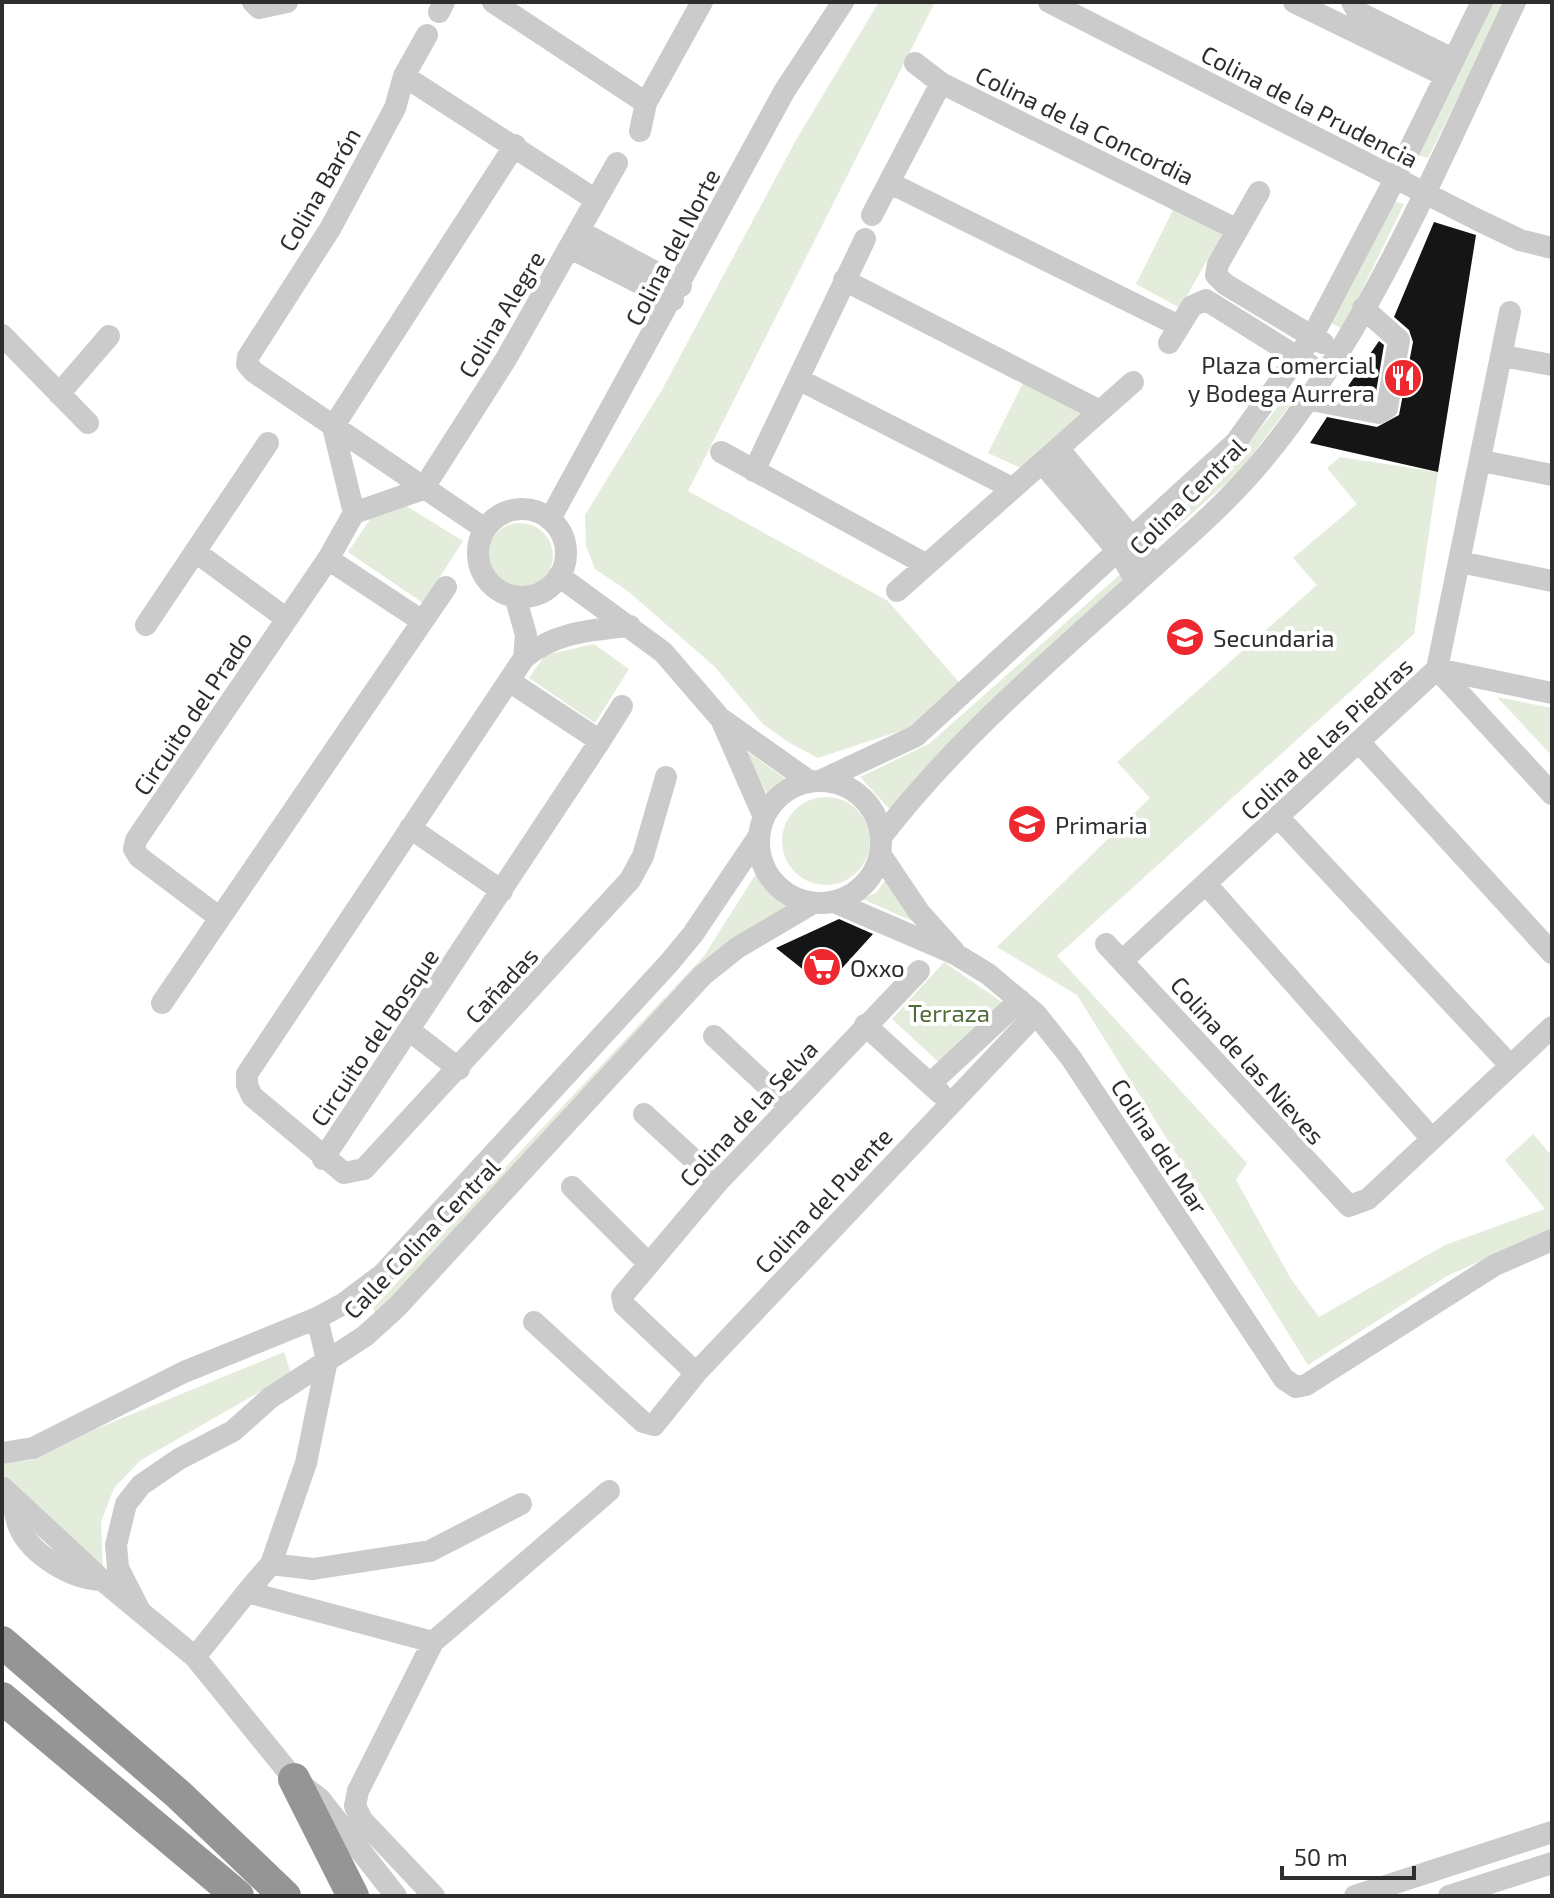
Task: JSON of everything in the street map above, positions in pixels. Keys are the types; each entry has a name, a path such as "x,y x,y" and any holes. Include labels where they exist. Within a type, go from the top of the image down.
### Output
{"highway":[{"path":"2,1642 179,1795 285,1896"},
{"path":"2,1698 238,1896"},
{"path":"294,1779 353,1896"}],"street":[{"path":"253,2 259,8 287,2"},
{"path":"493,2 646,103"},
{"name":"Colina del Norte","path":"550,519 677,293 785,90 843,2"},
{"name":"Colina de la Prudencia","path":"1049,2 1395,179 1520,240 1552,248"},
{"path":"1294,2 1339,25 1450,68"},
{"name":"Colina Central","path":"815,781 916,736 1236,442 1300,358 1312,337 1395,179 1482,2"},
{"name":"Colina Central","path":"881,846 942,763 1155,566 1261,462 1324,374 1363,308 1424,192 1515,2"},
{"path":"640,131 646,103 696,4"},
{"path":"1352,4 1358,12 1450,68"},
{"name":"Colina Barón","path":"333,427 247,364 248,357 330,229 395,108 404,76 427,35"},
{"name":"Colina de la Concordia","path":"915,63 941,83 1236,229"},
{"path":"404,76 596,200"},
{"path":"872,215 941,83"},
{"path":"423,489 354,513 333,427 515,145"},
{"name":"Colina Alegre","path":"423,489 506,359 617,163"},
{"path":"890,183 1174,335 1192,306 1201,300 1324,374"},
{"path":"1259,192 1236,229 1218,264 1216,275 1225,284 1338,351"},
{"path":"754,471 865,239"},
{"path":"575,240 677,293"},
{"path":"844,280 1100,411"},
{"path":"1306,399 1379,413 1387,408 1399,340 1363,308"},
{"name":"Colina de las Piedras","path":"1122,961 1437,669 1482,461 1510,312"},
{"path":"2,335 88,423"},
{"path":"59,394 109,336"},
{"path":"1503,356 1552,365"},
{"path":"798,379 1012,488"},
{"path":"897,591 1133,382"},
{"path":"333,427 485,529"},
{"path":"146,625 268,443"},
{"path":"721,452 925,564"},
{"path":"1050,456 1126,544 1155,566"},
{"path":"1482,461 1552,475"},
{"path":"515,509 540,513 550,519 564,540 566,553 559,576 540,593 515,596 492,586 484,577 478,553 485,529 493,519 515,509"},
{"name":"Circuito del Prado","path":"220,918 139,857 134,849 136,840 328,559 354,513"},
{"path":"1126,544 1137,582"},
{"path":"197,553 287,619"},
{"path":"328,559 422,621"},
{"path":"1460,562 1552,581"},
{"path":"559,576 663,652 720,718 815,781 855,791 869,804 881,846 871,875 855,892 823,902 778,888 763,864 761,827 720,718"},
{"path":"162,1003 446,587"},
{"path":"515,596 526,635 524,658"},
{"name":"Circuito del Bosque","path":"622,706 323,1159 252,1096 247,1085 247,1074 524,658 538,646 559,637 630,626"},
{"path":"1437,669 1552,693"},
{"path":"1437,669 1552,794"},
{"path":"509,681 600,741"},
{"path":"1360,743 1552,953"},
{"name":"Cañadas","path":"323,1159 344,1173 364,1169 630,880 643,856 666,777"},
{"path":"761,827 774,801 790,788 815,781"},
{"path":"1279,818 1509,1064"},
{"name":"Calle Colina Central","path":"2,1453 33,1448 184,1372 317,1318 343,1304 383,1274 669,963 693,934 761,827"},
{"path":"410,828 502,891"},
{"name":"Colina del Mar","path":"881,846 919,912 957,955 1028,1007 1071,1058 1284,1379 1296,1387 1306,1385 1495,1265 1552,1240"},
{"path":"1206,884 1432,1139 1552,1027"},
{"name":"Colina del Mar","path":"823,902 957,955"},
{"name":"Calle Colina Central","path":"140,1611 118,1568 116,1545 126,1504 155,1473 225,1437 270,1398 365,1336 397,1307 702,976 737,948 823,902"},
{"name":"Colina de las Nieves","path":"1106,944 1343,1203 1355,1206 1368,1199 1432,1139"},
{"name":"Colina de la Selva","path":"696,1373 624,1305 622,1296 647,1262 718,1182 919,971"},
{"path":"931,1083 1028,1007"},
{"name":"Colina del Puente","path":"534,1322 643,1422 654,1425 696,1373 949,1103 1028,1007"},
{"path":"865,1025 931,1083 949,1103"},
{"path":"409,1030 459,1069"},
{"path":"714,1036 790,1107"},
{"path":"644,1114 718,1182"},
{"path":"572,1187 647,1262"},
{"path":"195,1657 271,1564 306,1463 327,1360 317,1318"},
{"path":"6,1491 102,1580 195,1657 294,1779 320,1799 396,1896"},
{"path":"434,1896 362,1820 355,1806 358,1791 433,1642 609,1491"},
{"path":"271,1564 313,1569 346,1561 430,1551 521,1504"},
{"path":"247,1592 433,1642"},
{"path":"1355,1896 1552,1832"},
{"path":"1441,1868 1449,1896 1552,1863"}],"green space":[{"path":"879,2 935,2 688,491 888,601 959,682 909,728 818,758 763,724 715,667 629,592 595,569 586,546 585,515 663,388 796,140"},
{"path":"1491,2 1505,2 1428,158 1416,155"},
{"path":"1392,201 1404,204 1343,329 1331,323"},
{"path":"1174,208 1222,234 1180,308 1136,284"},
{"path":"1026,377 1088,410 1023,469 988,453"},
{"path":"1296,384 1303,388 1239,472 1156,545 1148,539 1231,465"},
{"path":"1340,457 1438,472 1414,634 1057,956 1247,1163 1236,1180 1291,1279 1319,1317 1445,1245 1545,1209 1505,1160 1533,1134 1552,1156 1552,1229 1447,1276 1308,1365 1077,995 997,947 1150,798 1117,762 1317,585 1293,558 1357,504 1327,468"},
{"path":"387,494 463,541 423,603 348,552"},
{"path":"520,523 533,526 543,533 550,543 553,556 550,569 543,579 533,586 520,589 507,586 497,579 490,569 487,556 490,543 497,533 507,526"},
{"path":"1125,570 1132,578 893,813 860,777 929,744"},
{"path":"594,644 629,669 595,723 529,678 545,655"},
{"path":"1497,697 1552,708 1552,756"},
{"path":"745,750 787,780 768,796"},
{"path":"826,797 851,804 863,816 870,841 863,866 851,878 826,885 801,878 789,866 782,841 789,816 801,804"},
{"path":"759,869 775,895 795,905 713,959 378,1318 373,1308 704,956"},
{"path":"889,874 923,926 863,899 877,892"},
{"name":"Terraza","path":"944,962 1009,1007 945,1068 892,1019"},
{"path":"284,1352 291,1374 141,1460 114,1488 101,1522 103,1572 2,1473 2,1463 32,1460 98,1428"}],"building":[{"name":"Plaza Comercial y Bodega Aurrera","path":"1434,222 1476,235 1438,472 1310,443 1327,417 1377,427 1399,415 1413,342 1409,330 1394,317"},
{"path":"1379,341 1384,345 1375,398 1344,392"},
{"name":"Oxxo","path":"839,919 873,934 825,987 776,948"}],"place":[{"name":"Plaza Comercial y Bodega Aurrera","path":"1403,378"},
{"name":"Secundaria","path":"1185,637"},
{"name":"Primaria","path":"1027,824"},
{"name":"Oxxo","path":"822,967"}]}
